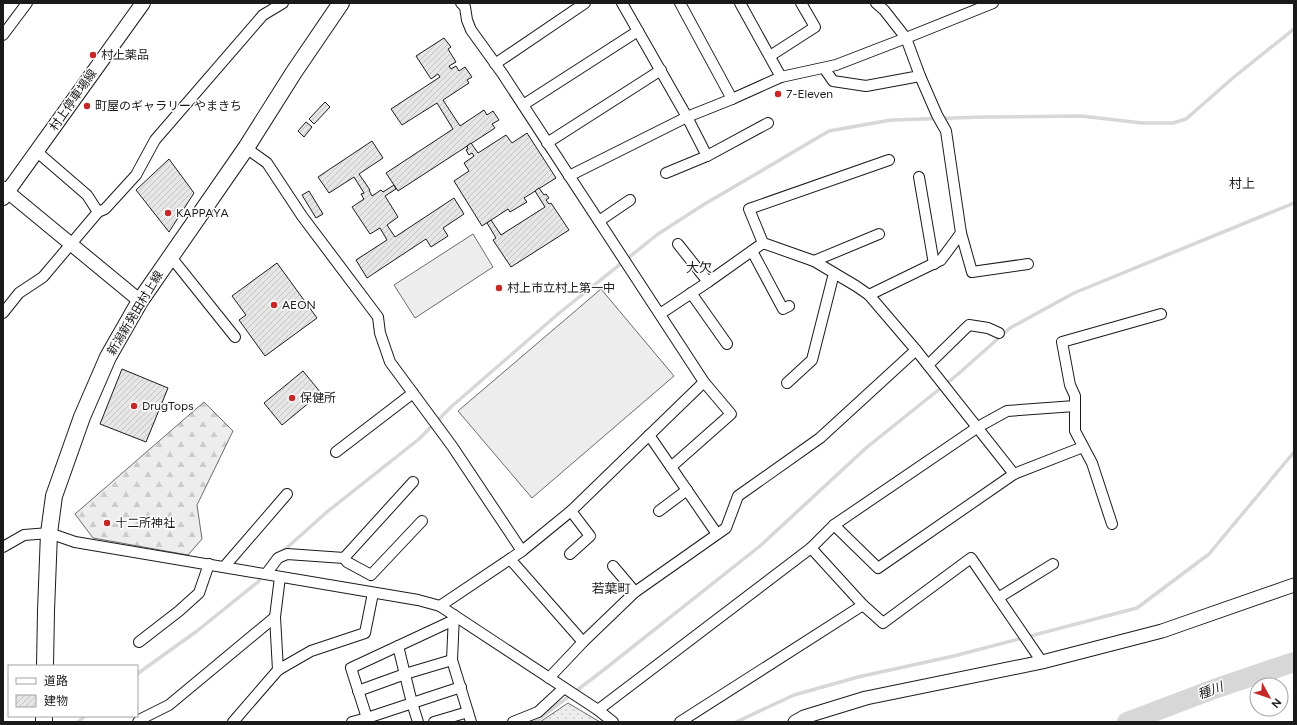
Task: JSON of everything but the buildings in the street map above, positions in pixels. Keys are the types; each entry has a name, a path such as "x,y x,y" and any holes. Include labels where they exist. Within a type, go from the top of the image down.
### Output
{"main road":[{"name":"村上停車場線","path":"4,192 36,151 143,3"},
{"name":"新潟新発田村上線","path":"45,665 49,533 54,496 82,417 108,357 140,301 246,148 340,3"}],"street":[{"path":"3,35 27,3"},
{"path":"3,312 19,293 43,277 98,212 105,209 136,175 155,140 262,15 283,3"},
{"path":"495,64 585,3"},
{"path":"622,3 661,70 707,156"},
{"path":"680,3 732,100"},
{"path":"740,3 781,78"},
{"path":"770,56 815,28 801,3"},
{"path":"876,3 884,10 906,38 920,76 937,115 946,131 961,233 972,272 1028,264"},
{"path":"569,176 687,117 732,100 781,78 824,68 906,38 993,3"},
{"path":"466,4 467,20 471,30 599,220 704,382 730,414 672,467"},
{"path":"522,105 638,31"},
{"path":"824,68 833,82 866,86 920,76"},
{"path":"547,143 661,70"},
{"path":"666,173 707,156 768,123"},
{"path":"246,148 267,163 302,216 378,318 380,333 390,362 452,446 522,551"},
{"path":"36,151 87,195 98,212"},
{"path":"889,160 749,209 763,242 814,261 869,295 916,350 1014,474"},
{"path":"919,178 934,264"},
{"path":"4,192 140,301"},
{"path":"599,220 630,200"},
{"path":"869,295 941,260 961,233"},
{"path":"814,261 879,234"},
{"path":"660,314 708,282 763,242"},
{"path":"678,244 708,282"},
{"path":"752,251 783,309 789,306"},
{"path":"170,257 235,337"},
{"path":"787,383 812,360 834,273"},
{"path":"691,293 727,344"},
{"path":"1112,524 1092,463 1075,432 1075,396 1070,385 1062,342 1161,314"},
{"path":"928,365 968,324 988,328 999,334"},
{"path":"549,678 583,642 635,592 726,528 738,496 820,438 916,350"},
{"path":"440,606 510,560 571,511 704,382"},
{"path":"336,452 413,393"},
{"path":"598,710 811,548 834,525 978,427 1007,412 1075,406"},
{"path":"649,435 717,534"},
{"path":"834,525 878,568 1014,474 1083,447"},
{"path":"344,558 414,482"},
{"path":"659,511 687,490"},
{"path":"224,567 287,494"},
{"path":"570,554 590,536 571,511"},
{"path":"266,574 278,558 287,554 344,558 347,562 371,575 422,522"},
{"path":"3,547 24,535 49,533 76,542 418,600 440,606 454,618 598,710 613,722"},
{"path":"811,548 863,605 883,623 971,558 1042,662"},
{"path":"510,560 583,642"},
{"path":"139,642 179,611 199,593 209,564"},
{"path":"998,598 1053,564"},
{"path":"613,566 635,592"},
{"path":"278,670 275,617 280,577"},
{"path":"795,722 804,717 866,698 1042,662 1162,631 1294,585"},
{"path":"233,722 278,670 311,651 365,633 373,593"},
{"path":"680,722 863,605"},
{"path":"138,722 141,719 170,705 275,617"},
{"path":"367,718 351,668 454,618"},
{"path":"454,618 452,660 471,722"},
{"path":"398,646 418,722"},
{"path":"358,691 405,674 452,660"},
{"path":"352,722 461,687"},
{"path":"513,722 538,712 564,688"},
{"path":"434,722 468,712"}],"green space":[{"path":"204,402 233,431 197,505 202,539 188,555 93,538 75,514"},
{"path":"568,703 600,722 540,722"}],"shaded area":[{"path":"473,234 493,267 415,318 394,285"},
{"path":"601,289 674,376 532,498 458,411"}],"waterway":[{"path":"281,553 328,511 419,439 451,407 558,314 658,234 703,205 829,131 891,120 985,117 1081,116 1142,123 1173,123 1186,119 1234,77 1294,29"},
{"path":"535,722 601,672 760,546 866,448 957,375 1010,328 1074,293 1294,203"},
{"path":"736,722 794,695 858,677 954,656 1137,608 1209,554 1294,452"},
{"path":"138,673 197,631 258,582 262,576"},
{"name":"種川","path":"1127,722 1214,689 1294,662"},
{"path":"78,722 84,717"}],"place":[{"name":"村上薬品","path":"93,55"},
{"name":"7-Eleven","path":"778,94"},
{"name":"町屋のギャラリー やまきち","path":"87,106"},
{"name":"KAPPAYA","path":"168,213"},
{"name":"村上市立村上第一中","path":"499,288"},
{"name":"AEON","path":"274,305"},
{"name":"保健所","path":"292,398"},
{"name":"DrugTops","path":"134,406"},
{"name":"十二所神社","path":"107,523"}],"district":[{"name":"村上","path":"1242,183"},
{"name":"大欠","path":"699,267"},
{"name":"若葉町","path":"611,588"}]}
